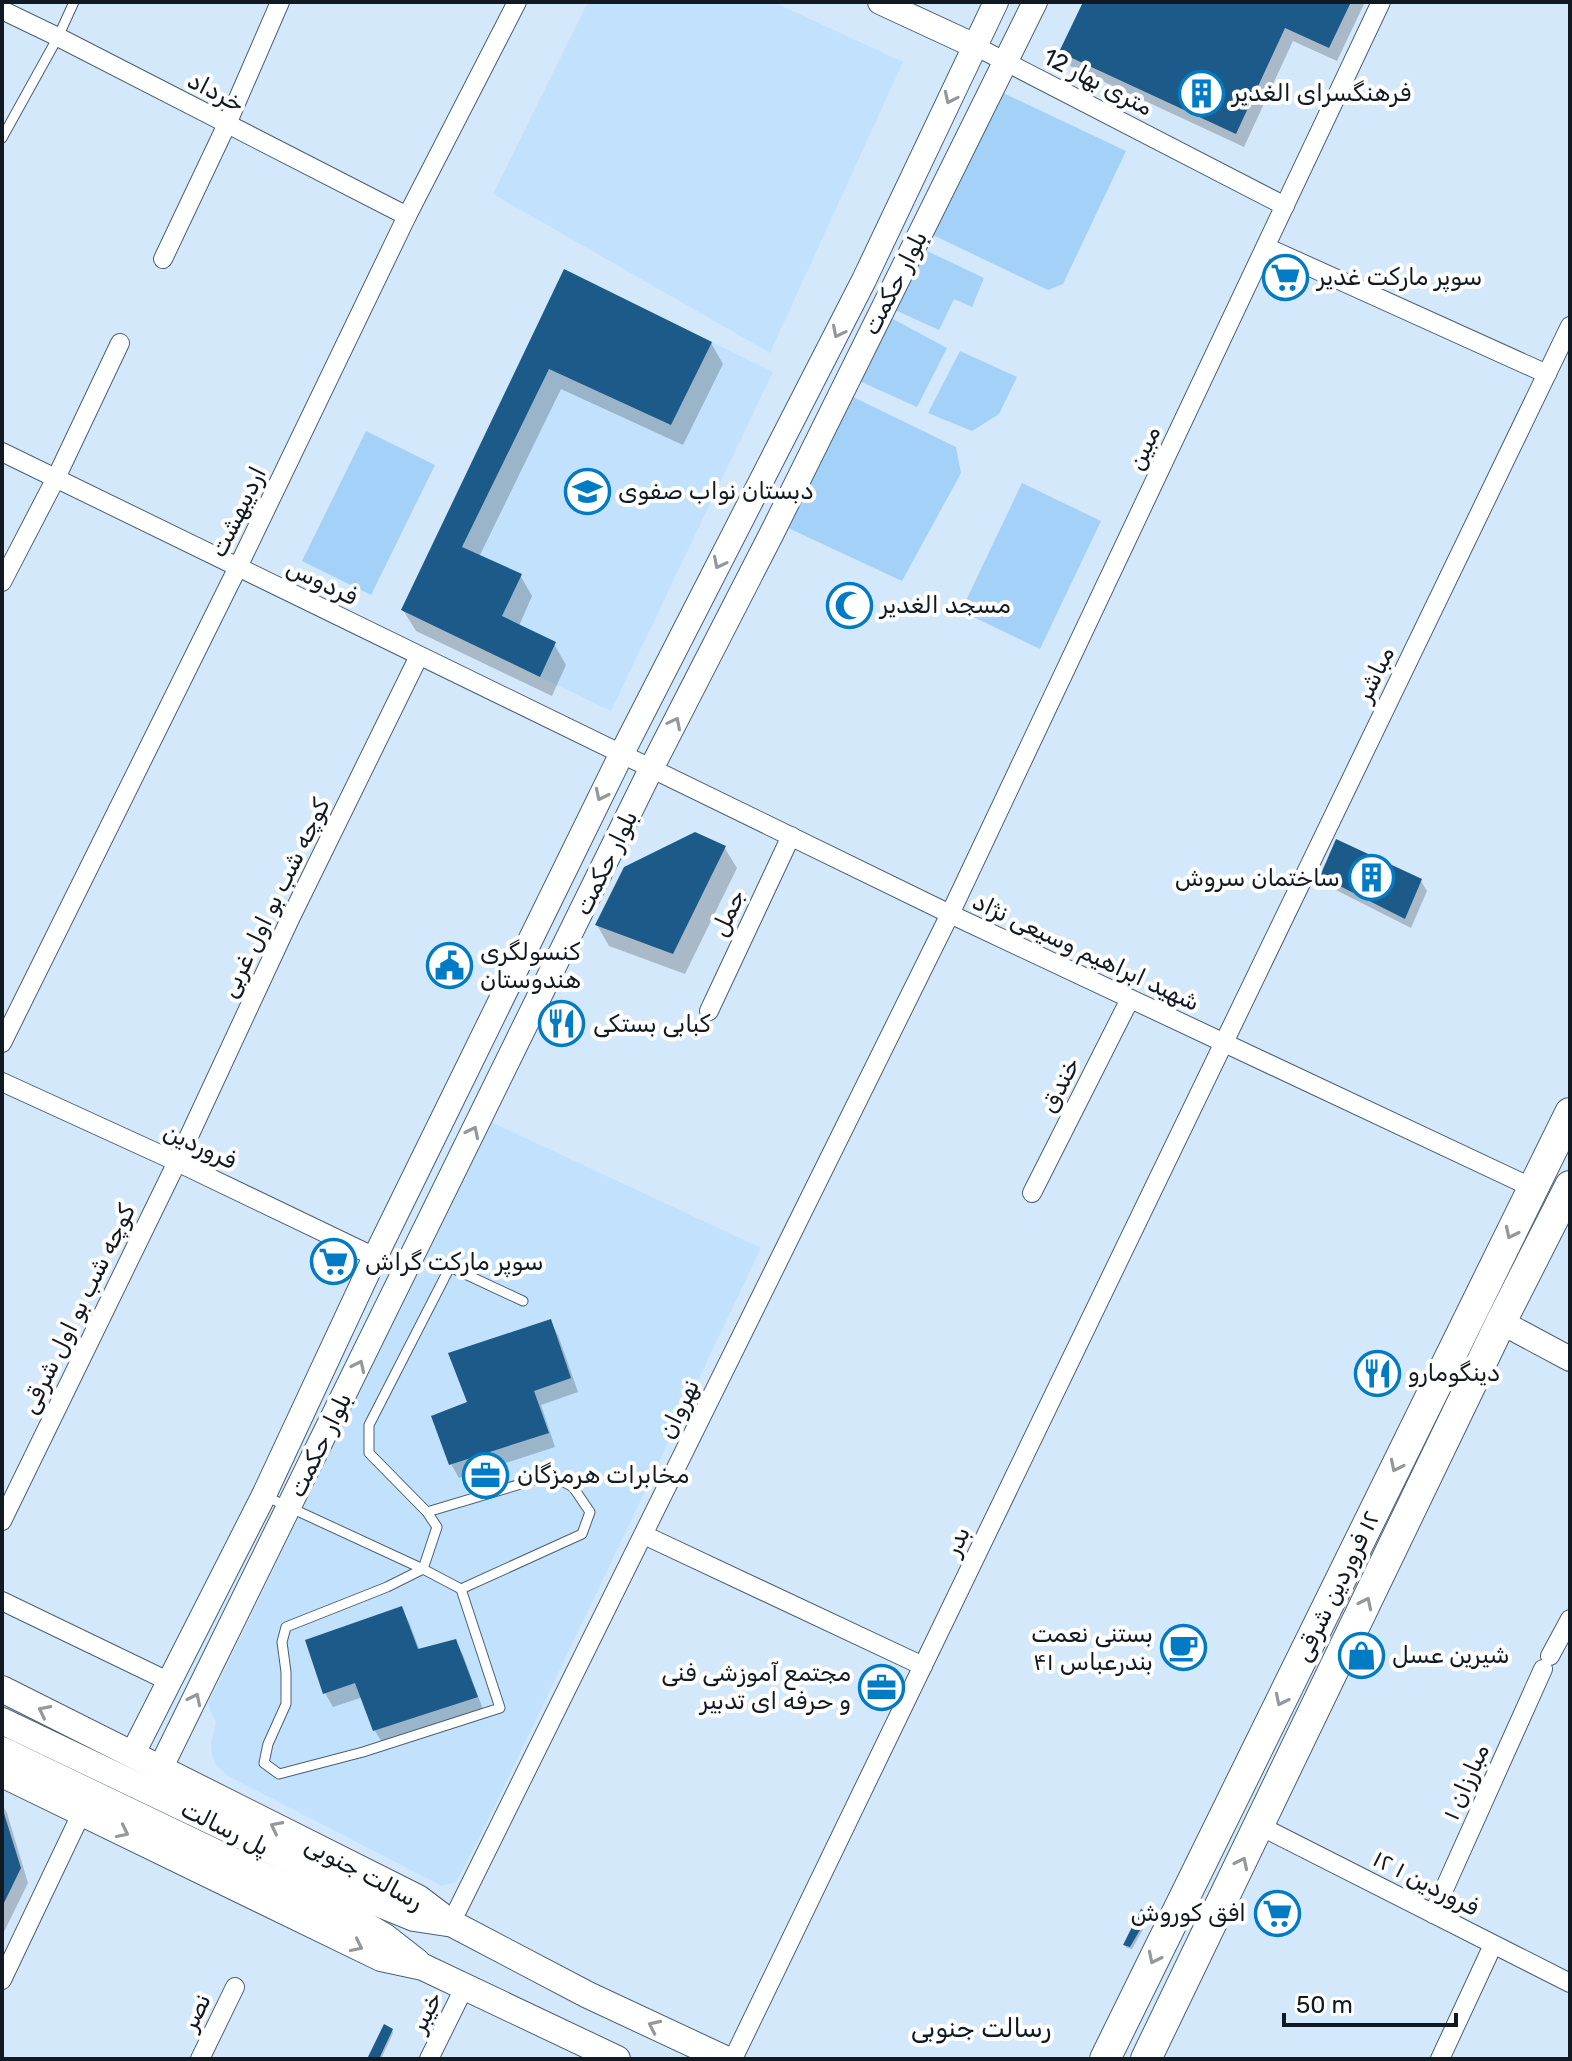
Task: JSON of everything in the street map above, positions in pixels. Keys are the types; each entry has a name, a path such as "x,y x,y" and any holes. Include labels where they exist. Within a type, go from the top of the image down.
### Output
{"main road":[{"name":"١٢ فروردین شرقی","path":"1105,2059 1570,1113"},
{"name":"١٢ فروردین شرقی","path":"1146,2059 1501,1322 1570,1186"},
{"name":"رسالت جنوبی","path":"2,1689 418,1898 451,1923 588,1995 725,2059"},
{"name":"پل رسالت","path":"2,1721 226,1828 364,1910 385,1937 423,1967"},
{"name":"پل رسالت","path":"2,1750 364,1910 451,1923"},
{"path":"2,1774 381,1958 423,1967 617,2059"}],"street":[{"path":"163,259 280,2"},
{"name":"اردیبهشت","path":"2,1043 238,567 407,216 517,2"},
{"path":"880,2 975,46"},
{"name":"بلوار حکمت","path":"132,1755 264,1495 375,1257 621,755 864,280 996,2"},
{"name":"بلوار حکمت","path":"160,1769 651,769 772,533 1035,2"},
{"name":"مبین","path":"950,914 1381,2"},
{"name":"خرداد","path":"2,10 407,216"},
{"name":"12 متری بهار","path":"975,46 1285,206"},
{"path":"1266,247 1547,374"},
{"name":"مباشر","path":"1223,1043 1570,326"},
{"path":"2,582 120,343"},
{"name":"فردوس","path":"2,452 621,755"},
{"name":"کوچه شب بو اول غربی","path":"177,1162 290,919 419,656"},
{"name":"شهید ابراهیم وسیعی نژاد","path":"621,755 950,914 1533,1188"},
{"name":"جمل","path":"709,1011 791,836"},
{"name":"نهروان","path":"451,1923 950,914"},
{"name":"خندق","path":"1032,1193 1130,999"},
{"name":"بدر","path":"733,2059 1223,1043"},
{"name":"فروردین","path":"2,1082 375,1257"},
{"name":"کوچه شب بو اول شرقی","path":"2,1521 177,1162"},
{"path":"1501,1322 1570,1359"},
{"path":"644,1535 923,1666"},
{"path":"2,1601 170,1682"},
{"name":"مبارزان ۱","path":"1433,1914 1570,1619"},
{"path":"2,1980 82,1812"},
{"name":"۱۲ فروردین ۱","path":"1260,1826 1570,1983"},
{"path":"1444,2058 1493,1945"},
{"name":"خیبر","path":"429,2059 465,1986"},
{"name":"نصر","path":"200,2059 235,1987"}],"lane":[{"path":"2,138 74,2"},
{"path":"264,1495 423,1569 461,1589 500,1708 363,1752 279,1774 264,1763 268,1744 286,1704 282,1642 286,1627 387,1587 423,1569 437,1527 427,1512 369,1453 369,1425 450,1267 523,1301"},
{"path":"427,1512 551,1475 573,1487 590,1512 582,1534 461,1589"}],"shaded area":[{"path":"588,2 773,2 903,62 770,353 493,194"},
{"path":"999,91 1126,151 1063,284 1048,290 931,234"},
{"path":"925,250 984,278 972,307 954,299 939,330 895,310"},
{"name":"دبستان نواب صفوی","path":"564,269 773,372 611,711 401,610"},
{"path":"891,318 947,348 917,407 857,380"},
{"path":"960,351 1017,377 999,414 972,431 928,413"},
{"path":"849,395 956,447 961,473 902,581 786,527"},
{"path":"366,431 435,465 371,595 302,561"},
{"path":"1022,483 1101,521 1040,649 961,611"},
{"name":"مخابرات هرمزگان","path":"491,1122 761,1248 479,1839 456,1882 442,1886 228,1776 217,1766 212,1755 211,1743 216,1722 209,1702"}],"building":[{"name":"فرهنگسرای الغدیر","path":"1083,2 1351,2 1329,48 1285,28 1236,134 1059,52"},
{"name":"دبستان نواب صفوی","path":"564,269 712,342 671,425 549,369 462,547 522,574 502,616 556,642 540,677 401,610"},
{"path":"695,832 726,846 673,954 595,925 624,867"},
{"name":"ساختمان سروش","path":"1336,839 1422,879 1405,919 1320,876"},
{"path":"551,1319 571,1378 534,1391 549,1433 449,1465 431,1416 467,1402 448,1353"},
{"path":"402,1606 418,1649 456,1639 478,1697 373,1731 355,1683 323,1694 305,1640"},
{"path":"2,1807 21,1868 2,1907"},
{"path":"1141,1909 1150,1913 1130,1947 1123,1945"},
{"path":"384,2024 393,2029 379,2059 367,2059"}],"place":[{"name":"فرهنگسرای الغدیر","path":"1201,93"},
{"name":"سوپر مارکت غدیر","path":"1286,277"},
{"name":"دبستان نواب صفوی","path":"587,491"},
{"name":"مسجد الغدیر","path":"849,605"},
{"name":"ساختمان سروش","path":"1371,878"},
{"name":"کنسولگری هندوستان","path":"449,966"},
{"name":"کبابی بستکی","path":"562,1024"},
{"name":"سوپر مارکت گراش","path":"334,1262"},
{"name":"دینگومارو","path":"1377,1373"},
{"name":"مخابرات هرمزگان","path":"486,1475"},
{"name":"بستنی نعمت بندرعباس ۴۱","path":"1184,1648"},
{"name":"شیرین عسل","path":"1361,1655"},
{"name":"مجتمع آموزشی فنی و حرفه ای تدبیر","path":"882,1687"},
{"name":"افق کوروش","path":"1277,1913"}],"district":[{"name":"رسالت جنوبی","path":"981,2028"}]}
